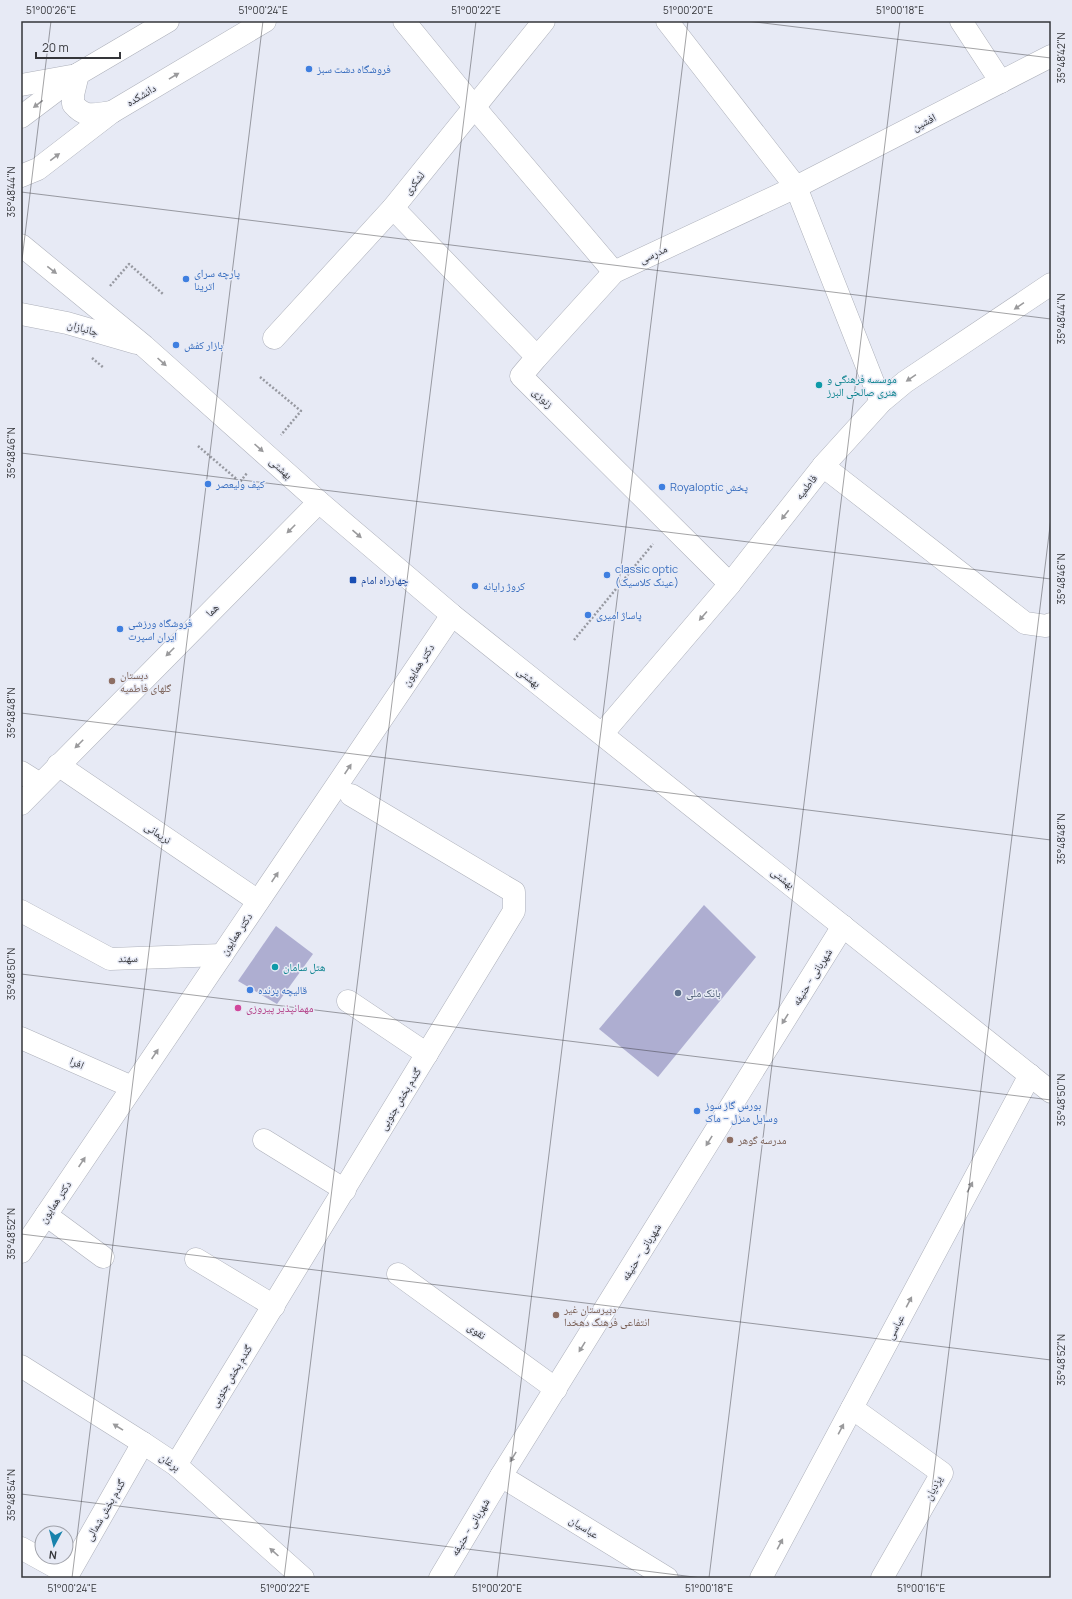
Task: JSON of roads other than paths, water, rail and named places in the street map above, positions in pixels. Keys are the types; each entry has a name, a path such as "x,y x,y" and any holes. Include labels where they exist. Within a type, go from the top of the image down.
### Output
{"street":[{"path":"21,117 78,74 168,21"},
{"name":"دانشکده","path":"21,176 38,169 112,112 265,21"},
{"path":"404,21 475,108 614,272"},
{"name":"لشکری","path":"274,338 393,208 544,21"},
{"path":"667,21 796,188 881,402"},
{"path":"961,21 1001,82"},
{"name":"افشین","path":"796,188 1001,82 1049,62"},
{"path":"21,85 78,74"},
{"path":"78,74 72,104 80,113 91,114 112,112"},
{"name":"مدرسی","path":"538,357 614,272 796,188"},
{"path":"393,208 538,357"},
{"name":"بهشتی","path":"21,245 144,346 318,502 452,615 1051,1092"},
{"name":"فاطمیه","path":"602,734 730,584 823,466 881,402 905,382 1051,284"},
{"name":"جانبازان","path":"21,314 67,324 144,346"},
{"name":"زنوزی","path":"538,357 521,376 730,584"},
{"path":"823,466 1025,623 1046,626 1051,624"},
{"name":"هما","path":"21,804 318,502"},
{"name":"دکتر همایون","path":"21,1252 452,615"},
{"name":"نریمانی","path":"58,765 258,902"},
{"path":"21,772 40,784"},
{"name":"گندم بخش جنوبی","path":"176,1465 514,911 514,892 351,795"},
{"name":"سهند","path":"21,911 110,959 222,955"},
{"name":"شهربانی - حنیفه","path":"440,1578 501,1476 843,926"},
{"path":"348,1001 428,1054"},
{"name":"افرا","path":"21,1038 132,1087"},
{"name":"عباسی","path":"761,1578 1030,1075"},
{"path":"264,1140 345,1190"},
{"path":"46,1215 103,1257"},
{"path":"196,1259 274,1306"},
{"name":"نقوی","path":"398,1274 556,1388"},
{"name":"برغان","path":"21,1366 176,1465 303,1578"},
{"name":"یزدیان","path":"852,1408 942,1474 882,1578"},
{"name":"گندم بخش شمالی","path":"67,1576 143,1443"},
{"name":"عباسیان","path":"501,1476 667,1578"},
{"path":"21,1548 67,1576"}],"place":[{"name":"فروشگاه دشت سبز","path":"309,69"},
{"name":"پارچه سرای اترینا","path":"186,279"},
{"name":"بازار کفش","path":"176,345"},
{"name":"موسسه فرهنگی و هنری صالحی البرز","path":"819,385"},
{"name":"کیف ولیعصر","path":"208,484"},
{"name":"Royaloptic پخش","path":"662,487"},
{"name":"classic optic (عینک کلاسیک)","path":"607,575"},
{"name":"چهارراه امام","path":"353,580"},
{"name":"کروژ رایانه","path":"475,586"},
{"name":"پاساژ امیری","path":"588,615"},
{"name":"فروشگاه ورزشی ایران اسپرت","path":"120,629"},
{"name":"دبستان گلهای فاطمیه","path":"112,681"},
{"name":"هتل سامان","path":"275,967"},
{"name":"قالیچه پرنده","path":"250,990"},
{"name":"بانک ملی","path":"678,993"},
{"name":"مهمانپذیر پیروزی","path":"238,1008"},
{"name":"بورس گاز سوز وسایل منزل -- ماک","path":"697,1111"},
{"name":"مدرسه گوهر","path":"730,1140"},
{"name":"دبیرستان غیر انتفاعی فرهنگ دهخدا","path":"556,1315"}]}
